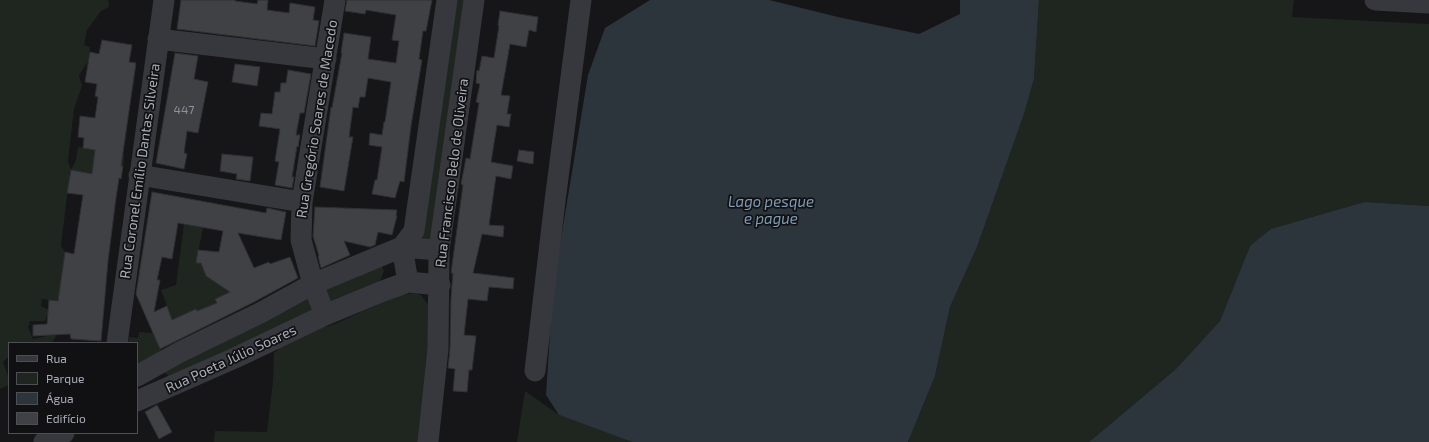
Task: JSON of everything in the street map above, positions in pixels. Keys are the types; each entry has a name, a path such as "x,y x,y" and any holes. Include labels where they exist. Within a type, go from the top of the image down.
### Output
{"street":[{"name":"Rua Coronel Emílio Dantas Silveira","path":"117,342 164,0"},
{"name":"Rua Gregório Soares de Macedo","path":"313,284 301,240 302,202 335,0"},
{"name":"Rua Francisco Belo de Oliveira","path":"402,247 414,231 447,0"},
{"name":"Rua Francisco Belo de Oliveira","path":"428,442 438,349 440,285 439,250 474,0"},
{"path":"535,371 581,0"},
{"path":"1375,0 1429,3"},
{"path":"158,39 326,59"},
{"path":"139,176 302,202"},
{"path":"402,247 408,282"},
{"name":"Rua Poeta Júlio Soares","path":"138,375 180,352 260,313 313,284 402,247 439,250"},
{"name":"Rua Poeta Júlio Soares","path":"138,401 382,291 408,282 440,285"},
{"path":"313,284 325,316"},
{"path":"44,442 62,434"}],"green space":[{"path":"0,0 108,0 109,7 101,11 87,30 84,45 90,47 89,60 79,75 82,86 74,109 68,161 71,170 76,160 78,147 123,153 123,166 94,162 92,174 70,171 61,246 65,252 58,301 42,299 41,306 49,310 45,321 30,321 28,327 33,339 57,334 53,342 8,342 8,357 3,362 8,376 8,385 0,389"},
{"path":"455,0 465,0 432,239 420,237"},
{"path":"1039,0 1294,0 1292,17 1429,24 1429,206 1365,202 1250,246 1220,321 1176,369 1089,442 908,442 935,376 950,307 977,247 1024,114 1034,79"},
{"path":"184,224 203,228 196,263 201,263 206,276 214,281 224,277 230,292 215,299 217,303 203,309 205,312 164,338 170,314 161,290 176,285"},
{"path":"380,263 384,271 381,279 376,285 332,303 328,301 326,287"},
{"path":"415,293 421,295 427,303 432,316 421,442 214,442 215,431 267,432 273,381 274,353 295,336 316,323 325,327 335,324 396,296"},
{"path":"307,299 313,308 309,314 169,376 165,373 165,370"},
{"path":"139,332 153,333 162,353 138,365 138,342 128,342 129,337 138,338"},
{"path":"525,391 559,415 632,442 517,442"}],"water":[{"name":"Lago pesque e pague","path":"650,0 769,0 838,17 919,34 960,14 960,0 1039,0 1034,79 1024,114 977,247 950,307 935,376 908,442 632,442 559,415 546,395 553,287 588,75 605,28"},
{"path":"1365,202 1429,206 1429,442 1089,442 1176,369 1220,321 1250,246 1271,229"}],"building":[{"path":"181,0 235,0 257,4 258,0 268,0 267,10 289,13 290,3 315,7 313,20 319,21 315,46 177,29"},
{"path":"347,0 432,0 426,31 423,31 419,59 422,60 411,126 404,182 400,181 395,198 372,194 375,180 377,180 382,147 369,145 370,133 382,135 391,82 368,78 365,97 360,97 358,108 353,107 349,137 353,137 344,191 320,187 331,107 332,108 342,53 344,33 371,37 368,59 396,63 399,41 392,40 396,15 366,10 365,14 345,11"},
{"path":"500,11 538,17 536,32 529,30 526,47 510,44 501,95 510,96 507,114 511,114 509,127 497,125 491,162 513,166 511,179 496,176 489,225 504,226 503,237 482,234 473,273 514,278 513,289 489,287 487,301 468,299 464,335 476,336 472,370 469,370 467,392 453,391 455,369 448,368 453,273 451,273 463,185 461,184 466,158 470,159 479,103 476,102 480,84 476,83 477,70 479,71 482,56 494,58"},
{"path":"102,40 132,45 129,62 136,63 121,166 123,166 121,179 119,178 108,261 101,341 71,339 70,334 33,336 33,325 47,324 49,300 58,301 65,252 74,254 83,195 67,193 71,170 92,174 95,150 83,148 84,138 78,137 80,116 95,118 98,97 95,96 97,84 85,82 90,52 99,54"},
{"path":"175,53 198,56 194,79 208,82 198,133 187,131 184,153 187,154 184,169 156,163"},
{"path":"235,64 260,67 257,86 232,82"},
{"path":"288,70 311,74 304,113 300,113 296,135 300,135 292,177 294,177 292,188 275,185 279,162 275,161 280,129 259,126 261,113 272,114 275,92 280,92 281,83 286,83"},
{"path":"519,150 534,152 533,164 517,161"},
{"path":"222,154 253,157 250,181 236,179 237,174 220,171"},
{"path":"152,192 266,213 267,208 286,212 281,240 238,233 254,268 269,262 270,264 290,257 298,278 254,302 160,349 136,294","holes":["178,223 223,231 219,252 198,250 196,263 201,263 206,276 230,292 215,299 217,303 197,311 196,309 172,320 167,306 154,312 160,280 157,280 162,257 172,259"]},
{"path":"315,207 397,210 397,216 392,235 378,232 375,245 370,247 344,241 350,255 321,268 313,236"},
{"path":"157,405 172,432 159,439 145,412"}]}
